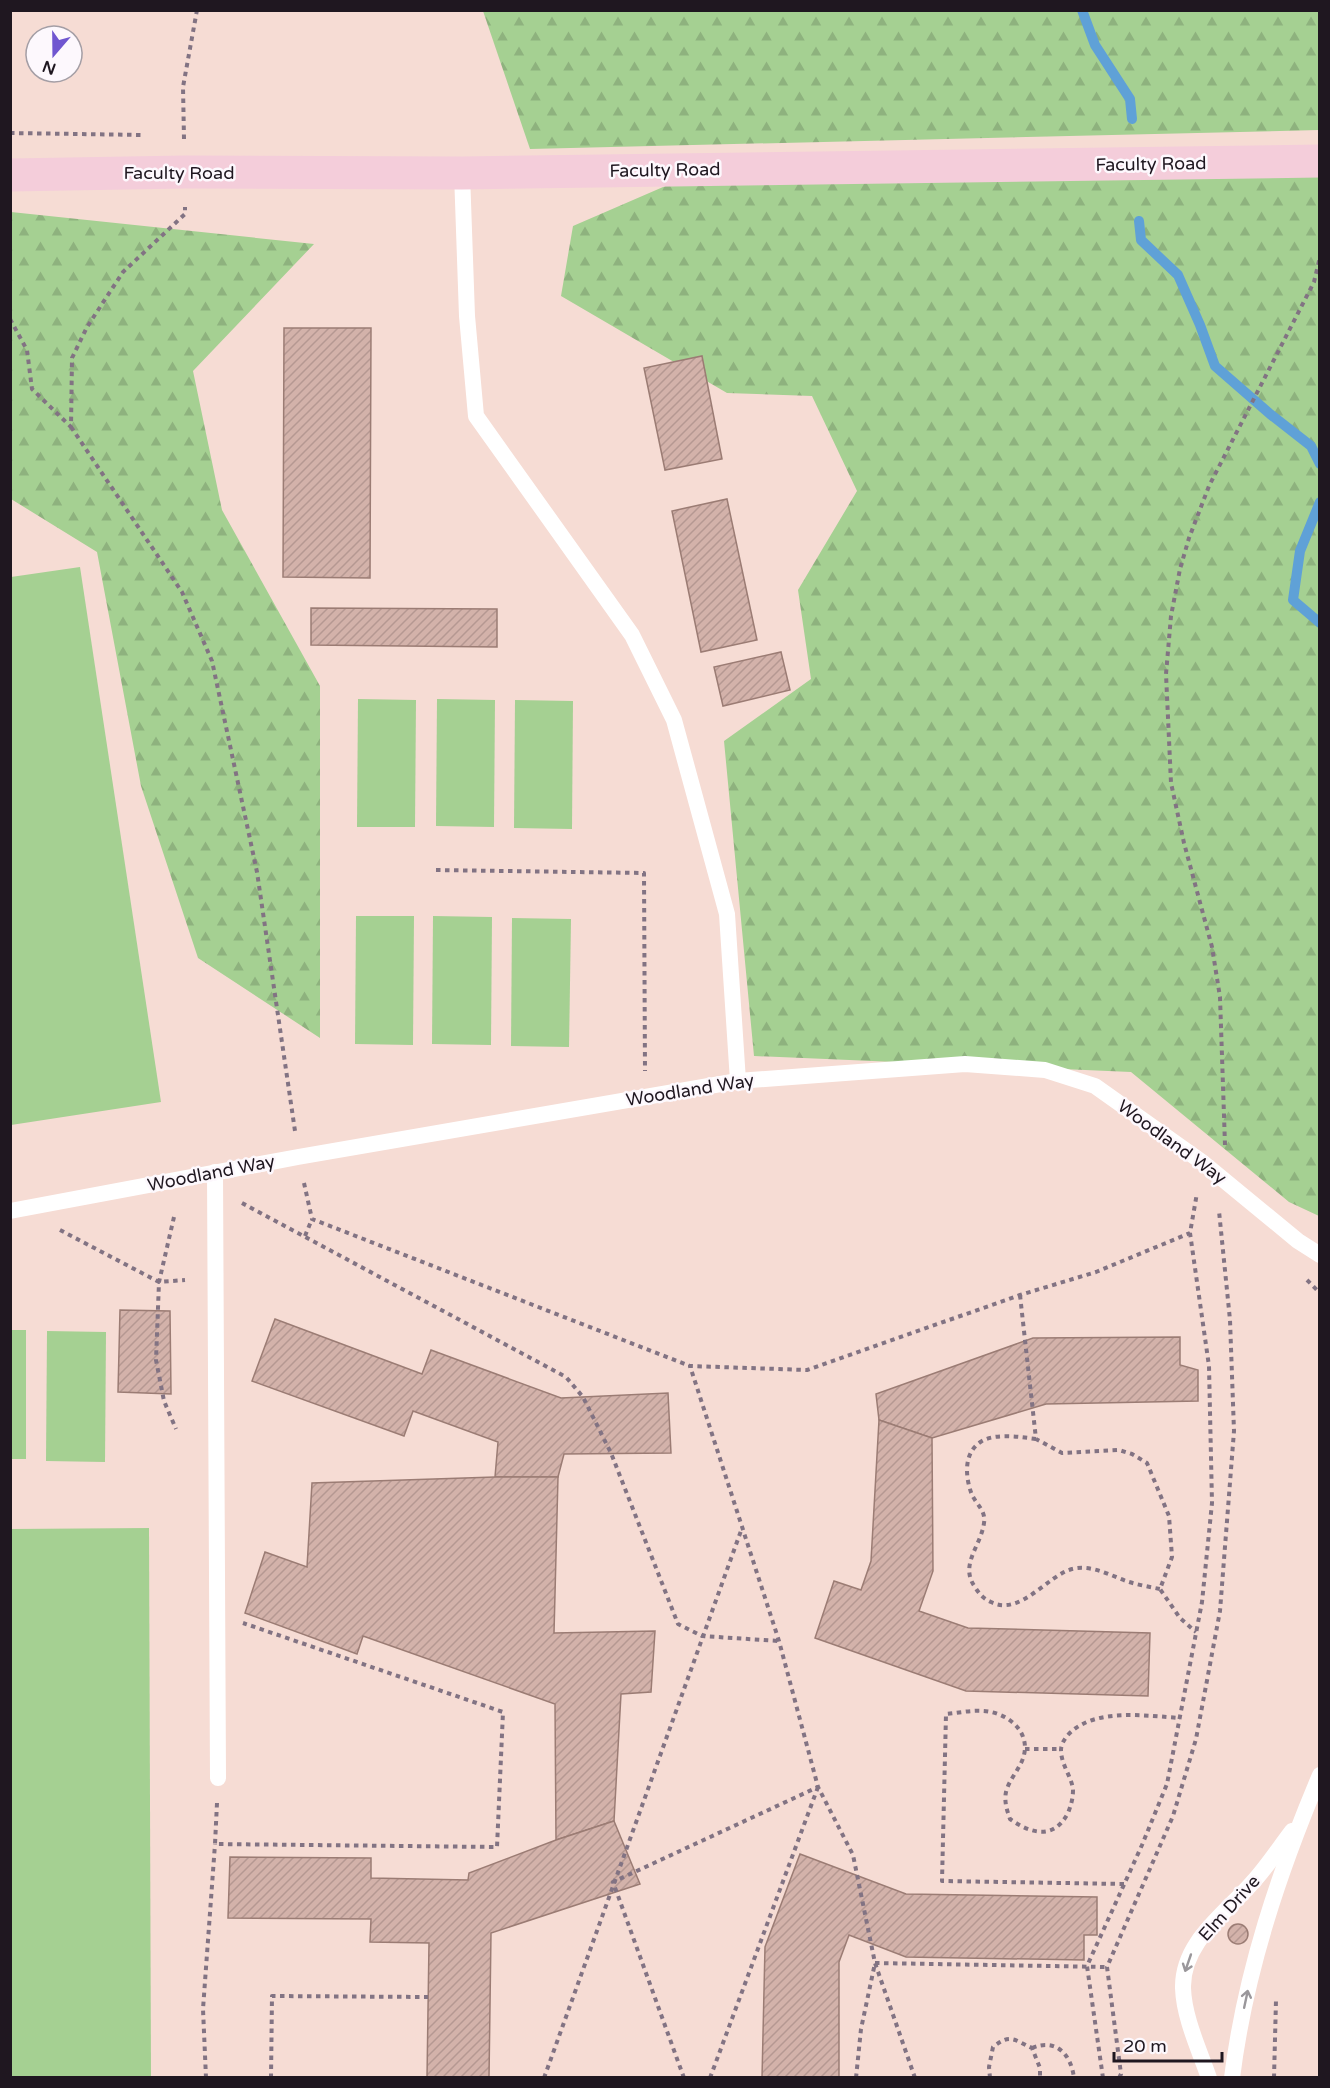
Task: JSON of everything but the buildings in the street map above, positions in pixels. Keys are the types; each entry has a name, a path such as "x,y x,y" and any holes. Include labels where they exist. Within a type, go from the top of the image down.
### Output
{"street":[{"name":"Faculty Road","path":"10,175 185,172 462,173 1320,161"}],"lane":[{"path":"462,173 467,316 476,416 632,635 674,720 727,914 738,1081"},
{"name":"Woodland Way","path":"10,1211 215,1181 298,1157 738,1081 965,1064 1045,1070 1095,1086 1202,1162 1298,1241 1320,1255"},
{"path":"215,1181 218,1778"},
{"name":"Elm Drive","path":"1232,2078 1246,1993 1270,1908 1301,1818 1320,1775"},
{"name":"Elm Drive","path":"1209,2078 1186,2007 1183,1987 1186,1967 1194,1948 1205,1932 1254,1881 1301,1818"}],"path":[{"path":"184,142 183,87 197,10"},
{"path":"10,133 149,135"},
{"path":"71,427 72,358 87,327 123,272 185,214"},
{"path":"1226,1148 1220,997 1212,947 1184,843 1171,783 1166,674 1171,616 1189,538 1209,486 1314,282 1320,257"},
{"path":"10,319 27,350 32,388 71,427 182,592 212,661 257,872 298,1157 312,1219 305,1236"},
{"path":"436,870 644,873 645,1075 651,1095"},
{"path":"1103,2078 1087,1966 1167,1784 1202,1602 1212,1503 1209,1366 1190,1233 1202,1162"},
{"path":"215,1181 305,1236 566,1377 583,1397 611,1453 678,1624 702,1636 779,1641"},
{"path":"1121,2076 1107,1967 1173,1816 1196,1739 1220,1611 1234,1431 1230,1320 1218,1208"},
{"path":"174,1217 159,1282 156,1360 164,1401 176,1429"},
{"path":"312,1219 690,1366 807,1370 1020,1295 1096,1272 1190,1233"},
{"path":"60,1230 159,1282 185,1280"},
{"path":"1020,1295 1036,1439"},
{"path":"690,1366 779,1641 818,1787 853,1855 875,1963 915,2078"},
{"path":"1160,1589 1172,1557 1169,1516 1147,1462 1119,1450 1062,1453 1036,1439 1011,1436 983,1440 973,1449 967,1463 970,1486 972,1495 984,1513 984,1524 971,1558 968,1573 982,1597 994,1604 1008,1605 1023,1600 1059,1574 1074,1568 1090,1569 1160,1589 1180,1618 1196,1632"},
{"path":"544,2078 742,1527"},
{"path":"215,1844 497,1847 503,1712 217,1613"},
{"path":"1124,1884 942,1881 946,1714 982,1711 1006,1717 1018,1726 1023,1736 1024,1758 1006,1791 1006,1804 1010,1819 1036,1832 1051,1831 1058,1826 1064,1821 1072,1804 1073,1788 1061,1749 1065,1738 1072,1730 1090,1720 1123,1715 1180,1718"},
{"path":"1025,1749 1061,1749"},
{"path":"206,2078 203,2009 218,1778"},
{"path":"613,1882 818,1787"},
{"path":"710,2078 818,1787"},
{"path":"613,1882 684,2078"},
{"path":"875,1963 1107,1967"},
{"path":"856,2078 861,2029 875,1963"},
{"path":"271,2078 272,1996 428,1997"},
{"path":"990,2078 990,2052 1000,2042 1013,2039 1032,2048 1040,2068 1040,2078"},
{"path":"1032,2048 1042,2044 1056,2045 1067,2056 1074,2078"}],"shaded area":[{"path":"11,11 1319,11 1319,2077 11,2078"}],"green space":[{"path":"483,11 1319,11 1319,130 530,149"},
{"path":"1319,171 1319,1216 1289,1202 1131,1072 754,1056 724,741 811,679 798,590 857,491 812,396 727,393 561,296 573,226 670,184"},
{"path":"11,212 314,244 193,371 222,510 320,686 320,1038 198,958 141,786 97,552 11,499"},
{"path":"80,567 161,1102 11,1125 11,577"},
{"path":"358,699 416,700 415,827 357,827"},
{"path":"437,699 495,700 494,827 436,826"},
{"path":"515,700 573,701 572,829 514,828"},
{"path":"356,916 414,916 413,1045 355,1044"},
{"path":"433,916 492,917 491,1045 432,1044"},
{"path":"512,918 571,919 569,1047 511,1046"},
{"path":"11,1330 26,1330 26,1459 11,1459"},
{"path":"47,1331 106,1332 105,1462 46,1461"},
{"path":"149,1528 151,2077 11,2077 11,1529"}],"waterway":[{"path":"1082,10 1095,45 1130,99 1132,119"},
{"path":"1139,221 1141,240 1178,275 1215,366 1311,446 1320,464"},
{"path":"1320,502 1300,551 1293,600 1320,623"}]}
